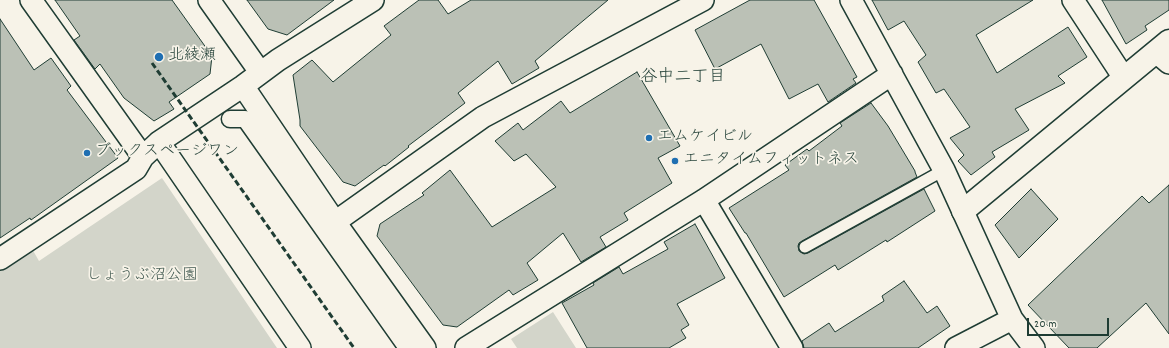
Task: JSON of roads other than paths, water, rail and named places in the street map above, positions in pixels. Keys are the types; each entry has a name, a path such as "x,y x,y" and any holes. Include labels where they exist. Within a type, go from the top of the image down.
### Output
{"street":[{"path":"31,0 143,157"},
{"path":"209,0 260,72"},
{"path":"0,259 136,169 143,157 159,142 243,86 278,60 373,0"},
{"path":"335,222 483,117 703,0"},
{"path":"851,0 944,170 1012,320 1034,348"},
{"path":"1073,0 1124,78"},
{"path":"963,211 1124,78 1165,52"},
{"path":"466,348 704,200 892,74"},
{"path":"243,86 335,222 425,348"},
{"path":"230,119 245,119 407,348"},
{"path":"159,142 300,348"},
{"path":"704,200 792,348"},
{"path":"956,348 1012,320"}],"lane":[{"path":"805,248 944,170"}],"railway":[{"path":"152,63 354,348"}],"place":[{"name":"北綾瀬","path":"159,57"},
{"name":"エムケイビル","path":"649,138"},
{"name":"ブックスページワン","path":"87,153"},
{"name":"エニタイムフィットネス","path":"675,161"}],"district":[{"name":"谷中二丁目","path":"683,79"}],"park label":[{"name":"しょうぶ沼公園","path":"142,277"}]}
